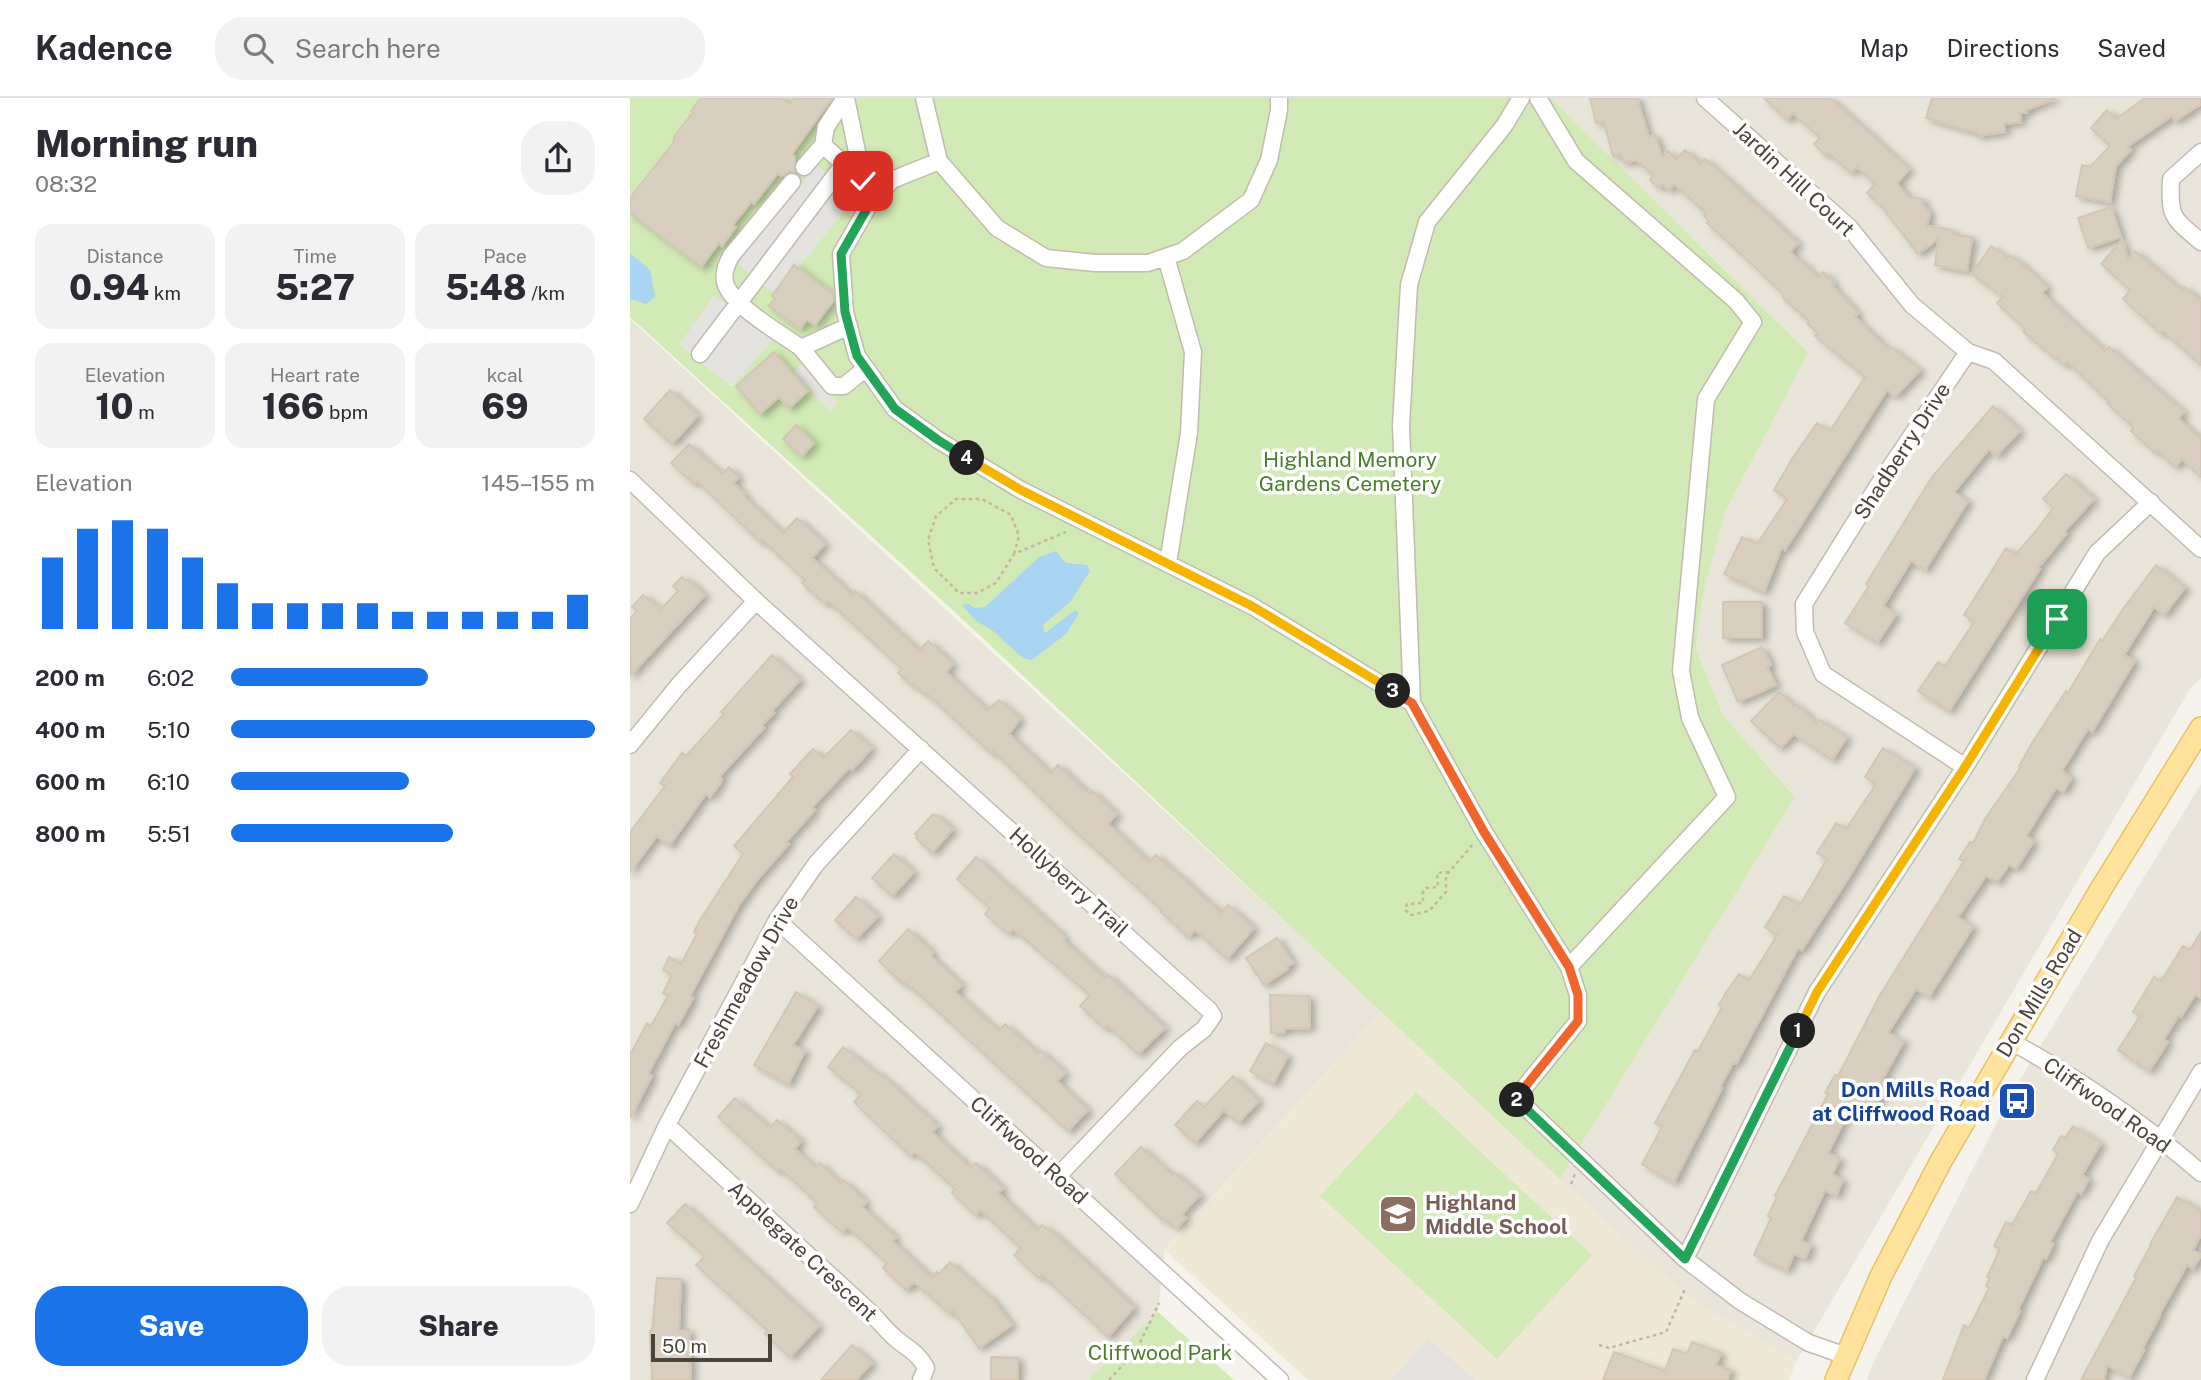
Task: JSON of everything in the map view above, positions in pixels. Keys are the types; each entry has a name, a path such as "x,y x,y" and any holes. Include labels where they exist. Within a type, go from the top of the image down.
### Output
{"main road":[{"name":"Don Mills Road","path":"1836,1380 1881,1276 1941,1161 2010,1041 2201,728"}],"street":[{"path":"804,167 822,145 826,127 845,98"},
{"path":"845,98 863,181"},
{"path":"924,98 939,161 997,228 1046,258 1095,263 1148,263 1183,251 1251,200 1269,160 1279,98"},
{"path":"1521,98 1504,126 1427,222 1409,285 1401,425 1412,703 1484,832 1569,967 1578,995 1578,1021 1516,1098 1685,1259 1740,1301 1799,1337 1846,1356"},
{"path":"1538,98 1576,161 1736,301 1753,322 1706,400 1681,670 1690,718 1727,797 1569,967"},
{"name":"Jardin Hill Court","path":"1705,98 1849,227 1912,305 1968,352"},
{"path":"822,145 878,195"},
{"path":"2201,152 2171,179 2170,207 2179,223 2201,242"},
{"path":"939,161 892,180 869,205 841,254 845,312 857,356 895,409 938,440 1021,490 1252,606 1412,703"},
{"path":"700,354 844,165"},
{"path":"792,182 731,256 724,269 725,284 739,303 801,348 832,386 844,386 866,368"},
{"path":"1166,257 1193,352 1189,433 1168,563"},
{"path":"801,348 849,327"},
{"path":"1968,352 1994,361 2201,549"},
{"name":"Shadberry Drive","path":"1965,767 1824,674 1805,632 1804,604 1877,487 1968,352"},
{"name":"Hollyberry Trail","path":"630,480 756,601 1180,981 1213,1016 1058,1177"},
{"path":"1685,1259 1817,992 1965,767 2097,553 2151,502"},
{"path":"630,745 678,686 756,601"},
{"name":"Freshmeadow Drive","path":"630,1204 667,1125 777,920 816,864 921,749"},
{"name":"Cliffwood Road","path":"777,920 1280,1380"},
{"name":"Cliffwood Road","path":"2010,1041 2045,1060 2161,1138 2201,1173"},
{"path":"2035,1380 2100,1241 2201,1072"},
{"name":"Applegate Crescent","path":"667,1125 897,1340 920,1357 926,1368 921,1380"}],"path":[{"path":"1014,554 1019,536 1011,515 982,499 956,499 936,516 928,540 934,568 959,593 978,593 996,583 1014,554 1051,540 1085,522"},
{"path":"1449,872 1437,873 1438,887 1426,888 1423,891 1423,903 1407,904 1405,910 1411,915 1429,911 1447,892 1446,875 1449,872 1484,832"},
{"path":"1599,1345 1609,1348 1666,1332 1685,1289"},
{"path":"1109,1380 1136,1351 1159,1303"}],"shaded area":[{"path":"1551,98 2201,98 2201,678 2191,687 1796,1362 1690,1299 1560,1179 1795,797 1723,715 1696,649 1703,594 1725,512 1807,353"},
{"path":"817,165 856,197 776,295 737,263"},
{"path":"714,295 772,340 732,387 679,345"},
{"path":"630,319 1382,1011 1165,1249 1158,1312 1088,1380 630,1380"},
{"path":"802,364 838,403 830,411 793,372"},
{"path":"2201,784 2201,1380 1867,1380 1873,1363 2013,1091"},
{"name":"Highland Middle School","path":"1382,1011 1690,1299 1796,1362 1789,1380 1308,1380 1173,1258 1165,1250"},
{"path":"1428,1339 1475,1380 1391,1380"}],"green space":[{"name":"Highland Memory Gardens Cemetery","path":"630,98 1551,98 1808,353 1725,512 1703,594 1696,649 1723,715 1795,797 1560,1179 957,614 630,317"},
{"path":"1416,1092 1592,1255 1497,1359 1320,1196"},
{"name":"Cliffwood Park","path":"1158,1312 1234,1380 1088,1380"}],"water":[{"path":"630,253 650,270 655,297 646,304 630,299"},
{"path":"1056,551 1066,563 1087,565 1090,571 1070,602 1043,625 1045,633 1075,610 1079,613 1066,634 1032,660 1023,658 993,631 975,620 962,605 985,607 1039,557"}],"building":[{"path":"701,98 782,98 789,104 794,98 832,98 792,154 795,157 795,172 781,176 778,173 754,204 751,202 733,225 736,227 722,246 719,243 701,267 630,213 630,198 674,142 674,137"},
{"path":"1590,98 1637,98 1649,137 1655,135 1662,157 1668,151 1676,159 1685,150 1700,164 1705,159 1798,243 1790,252 1818,277 1823,272 1834,283 1832,285 1858,313 1855,317 1889,350 1891,347 1920,370 1897,395 1894,396 1887,390 1785,550 1782,547 1764,592 1724,574 1742,537 1757,544 1787,499 1774,490 1817,423 1830,431 1865,377 1815,336 1818,333 1807,323 1809,321 1707,223 1709,221 1704,216 1706,213 1674,184 1669,190 1662,184 1659,188 1650,180 1653,175 1636,160 1624,163 1621,154 1613,156 1604,122 1596,123"},
{"path":"1764,98 1830,98 1909,169 1897,184 1909,197 1923,199 1922,204 1930,213 1927,226 1953,230 1952,234 1972,237 1967,271 1935,265 1938,239 1918,254 1882,207 1867,193 1875,184 1857,167 1851,173 1828,153 1825,155 1814,144 1820,138 1793,113 1787,120"},
{"path":"1932,98 2055,99 2026,110 2027,113 2020,113 2021,122 2004,124 2005,132 1977,136 1977,133 1926,118"},
{"path":"2145,98 2201,98 2201,104 2175,121 2172,116 2127,147 2131,150 2116,166 2110,202 2076,196 2082,165 2090,167 2110,146 2091,128 2107,110 2116,119"},
{"path":"2111,207 2121,237 2088,248 2078,218"},
{"path":"2122,240 2128,258 2135,251 2182,291 2185,287 2201,302 2201,365 2163,331 2161,334 2123,299 2130,290 2101,264"},
{"path":"1991,246 2020,262 2047,287 2042,293 2077,326 2105,351 2109,347 2184,412 2178,418 2201,439 2201,477 2182,459 2175,467 2157,450 2155,453 2131,431 2134,428 2107,403 2108,401 2067,362 2064,365 2034,341 1997,303 2003,297 1972,274"},
{"path":"794,265 833,294 834,300 815,325 807,320 800,329 769,306 775,298 772,296"},
{"path":"774,352 808,391 789,408 779,397 760,414 736,386"},
{"path":"670,390 698,415 672,444 644,419"},
{"path":"1993,406 2020,431 1996,456 1989,449 1954,492 1968,501 1925,570 1911,561 1883,606 1896,614 1877,643 1845,623 1932,477"},
{"path":"796,425 814,443 802,456 783,439"},
{"path":"689,444 722,474 729,467 739,477 733,483 745,494 743,496 783,533 797,518 825,544 812,558 852,595 855,591 919,651 928,641 953,664 946,672 987,710 999,700 1020,719 1009,734 1050,773 1058,765 1089,794 1092,791 1117,814 1108,824 1149,862 1156,855 1221,913 1228,905 1254,928 1227,959 1195,930 1188,937 993,751 991,753 926,693 925,695 911,685 898,673 902,669 828,601 825,604 802,583 805,580 762,540 760,542 697,481 694,484 671,463"},
{"path":"2066,474 2094,499 2064,532 2066,534 2038,568 2040,569 1949,711 1918,691 1938,662 1945,666 1974,622 1964,615 2006,548 2016,554 2053,508 2043,499"},
{"path":"2156,565 2185,588 2164,615 2154,607 2124,655 2135,661 2092,732 2088,729 2062,770 2071,779 2063,792 2056,788 2026,836 2034,841 2016,869 2009,865 1997,882 1986,876 1958,917 1973,927 1929,997 1916,989 1888,1033 1904,1041 1882,1080 1888,1082 1871,1114 1865,1111 1864,1114 1851,1107 1828,1153 1840,1159 1832,1174 1843,1180 1836,1196 1825,1190 1801,1241 1811,1245 1805,1259 1794,1254 1787,1270 1754,1255 1771,1218 1768,1216 1777,1197 1775,1196 1828,1094 1825,1093 1835,1075 1838,1076 1880,995 1964,861 1959,859 1970,842 1973,843 1985,819 2021,767 2019,766 2032,743 2066,691 2068,693 2100,639 2102,641"},
{"path":"682,577 686,581 688,579 705,595 630,676 630,619 637,611 632,607 643,595 661,609 678,591 673,586"},
{"path":"1723,602 1762,602 1762,638 1723,638"},
{"path":"1762,647 1771,665 1767,667 1776,685 1738,702 1722,665"},
{"path":"772,655 800,680 772,711 774,713 762,725 764,728 719,777 722,779 720,784 710,797 706,794 669,846 657,836 630,872 630,832 665,786 660,783 682,753 686,756"},
{"path":"1779,692 1816,723 1818,719 1847,737 1832,760 1794,734 1780,748 1751,721"},
{"path":"851,730 872,748 812,807 815,810 786,842 789,844 739,905 690,996 693,998 678,1025 675,1023 648,1074 652,1076 630,1118 630,1055 647,1023 651,1026 668,996 663,993 672,975 663,970 669,957 681,964 697,934 694,932 700,920 743,854 734,846 793,777 790,774 813,749 823,758"},
{"path":"1883,748 1915,768 1802,950 1798,948 1736,1064 1733,1063 1720,1087 1722,1088 1674,1182 1642,1164 1662,1127 1655,1123 1722,1007 1719,1005 1727,991 1739,974 1749,980 1777,935 1765,927 1784,896 1800,905 1827,859 1817,853 1836,823 1846,829 1876,784 1865,777"},
{"path":"933,814 953,829 932,853 915,834"},
{"path":"894,854 914,872 892,896 872,878"},
{"path":"976,857 1055,928 1065,938 1063,940 1105,978 1108,975 1165,1028 1138,1054 1108,1026 1105,1029 1080,1006 1090,995 1013,929 1008,934 985,914 990,908 957,879"},
{"path":"856,897 878,916 856,939 835,920"},
{"path":"908,929 933,953 931,956 962,985 955,992 999,1031 1005,1024 1037,1053 1040,1050 1065,1073 1057,1081 1088,1110 1068,1131 879,961"},
{"path":"2201,932 2201,998 2195,995 2181,1017 2179,1015 2164,1039 2168,1042 2149,1071 2118,1050 2140,1016 2133,1012 2154,977 2161,981 2183,946 2190,950"},
{"path":"1277,938 1293,963 1264,985 1246,958"},
{"path":"796,992 818,1006 793,1045 805,1051 788,1084 754,1065"},
{"path":"1270,995 1309,996 1310,1028 1285,1029 1285,1032 1271,1033"},
{"path":"1266,1043 1288,1056 1273,1084 1250,1071"},
{"path":"843,1047 878,1072 938,1126 932,1132 971,1168 976,1163 1003,1188 998,1193 1037,1230 1042,1225 1055,1234 1134,1307 1108,1337 1042,1275 1039,1278 1014,1255 1021,1248 980,1210 975,1215 952,1193 955,1189 915,1152 910,1156 854,1102 861,1094 828,1067"},
{"path":"1233,1076 1259,1101 1238,1123 1224,1110 1195,1143 1175,1125 1197,1101 1204,1107"},
{"path":"735,1098 770,1128 777,1120 801,1141 795,1149 816,1168 820,1163 840,1183 843,1180 866,1202 862,1207 896,1237 892,1241 932,1278 950,1262 990,1296 1012,1325 979,1348 953,1311 950,1314 914,1282 906,1290 883,1268 887,1263 847,1227 842,1232 814,1207 817,1203 780,1168 777,1171 718,1117"},
{"path":"2073,1126 2101,1143 2082,1175 2089,1179 2081,1194 2077,1192 2050,1242 2053,1244 2046,1259 2043,1258 2007,1338 2003,1336 1984,1380 1943,1380 1964,1325 1969,1328 1989,1288 1986,1286 1990,1278 1987,1277 2000,1249 1994,1246 2006,1222 2012,1225 2031,1191 2036,1193 2058,1154 2053,1150 2061,1136 2065,1138"},
{"path":"1141,1147 1172,1175 1174,1172 1200,1195 1182,1214 1186,1218 1177,1228 1158,1216 1115,1174"},
{"path":"2177,1197 2201,1211 2201,1235 2193,1250 2201,1255 2193,1269 2187,1265 2129,1378 2107,1365 2104,1380 2081,1380 2136,1278 2134,1276 2150,1244"},
{"path":"685,1204 819,1326 790,1357 765,1334 768,1331 696,1265 705,1256 667,1223"},
{"path":"657,1278 681,1279 679,1330 689,1330 691,1380 652,1380 650,1331"},
{"path":"1692,1342 1721,1353 1716,1365 1731,1370 1727,1380 1603,1380 1614,1352 1665,1371 1673,1349 1687,1354"},
{"path":"852,1345 872,1363 856,1380 821,1380"},
{"path":"991,1357 1018,1358 1018,1380 991,1380"}],"place":[{"name":"Don Mills Road at Cliffwood Road","path":"2017,1101"},
{"name":"Highland Middle School","path":"1398,1214"}],"route":[{"path":"863,181 878,195 869,205 841,254 845,312 857,356 895,409 938,440 1021,490 1252,606 1412,703 1484,832 1569,967 1578,995 1578,1021 1516,1098 1685,1259 1817,992 1965,767 2057,619"}]}
